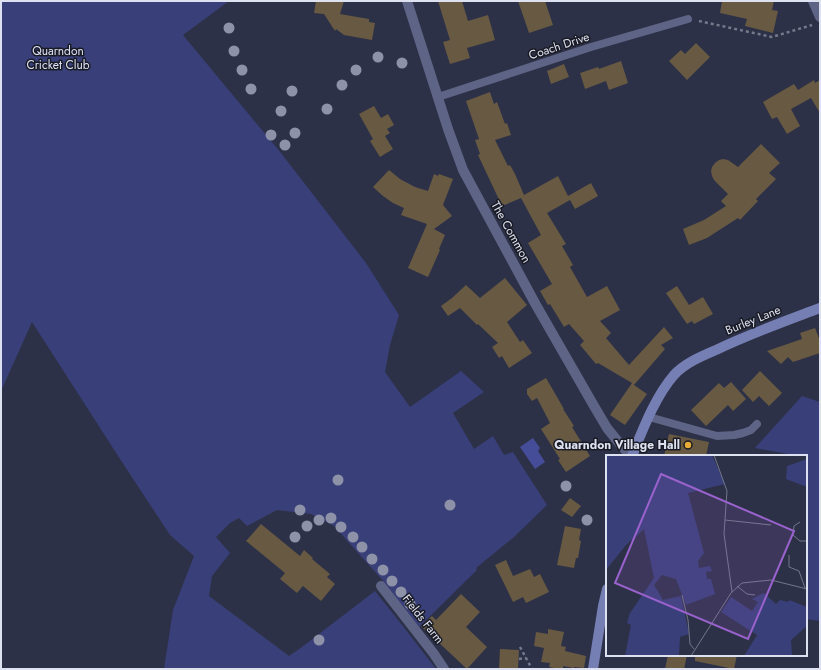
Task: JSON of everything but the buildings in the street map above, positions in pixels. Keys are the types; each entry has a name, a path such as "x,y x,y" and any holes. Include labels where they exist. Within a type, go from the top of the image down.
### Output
{"street":[{"name":"The Common","path":"407,1 448,129 463,170 536,304 594,406 607,428 631,455"},
{"path":"814,1 820,17"},
{"name":"Burley Lane","path":"632,455 649,417 664,389 675,374 685,366 697,358 740,339 820,308"},
{"name":"Fields Farm","path":"381,586 444,669"},
{"path":"593,669 606,593"}],"lane":[{"name":"Coach Drive","path":"438,97 591,47 688,19"},
{"path":"649,417 717,436 743,433 751,430 757,424"}],"path":[{"path":"688,19 772,37 813,25"},
{"path":"520,647 532,669"},
{"path":"519,659 526,658"}],"green space":[{"name":"Quarndon Cricket Club","path":"1,1 229,1 183,35 281,153 366,263 399,315 390,345 385,372 410,407 461,371 484,392 453,413 474,449 493,436 504,455 513,452 547,505 514,537 476,568 477,570 419,627 385,583 334,526 311,514 277,510 247,526 239,518 230,523 216,537 230,553 212,576 209,596 289,656 375,591 436,669 164,669 173,610 194,556 170,535 32,322 1,391"},
{"path":"802,396 820,402 820,621 807,619 807,455 793,455 755,448"}],"shaded area":[{"path":"533,438 540,448 538,451 545,462 535,469 520,447"}],"place":[{"name":"Quarndon Village Hall","path":"688,445"}]}
